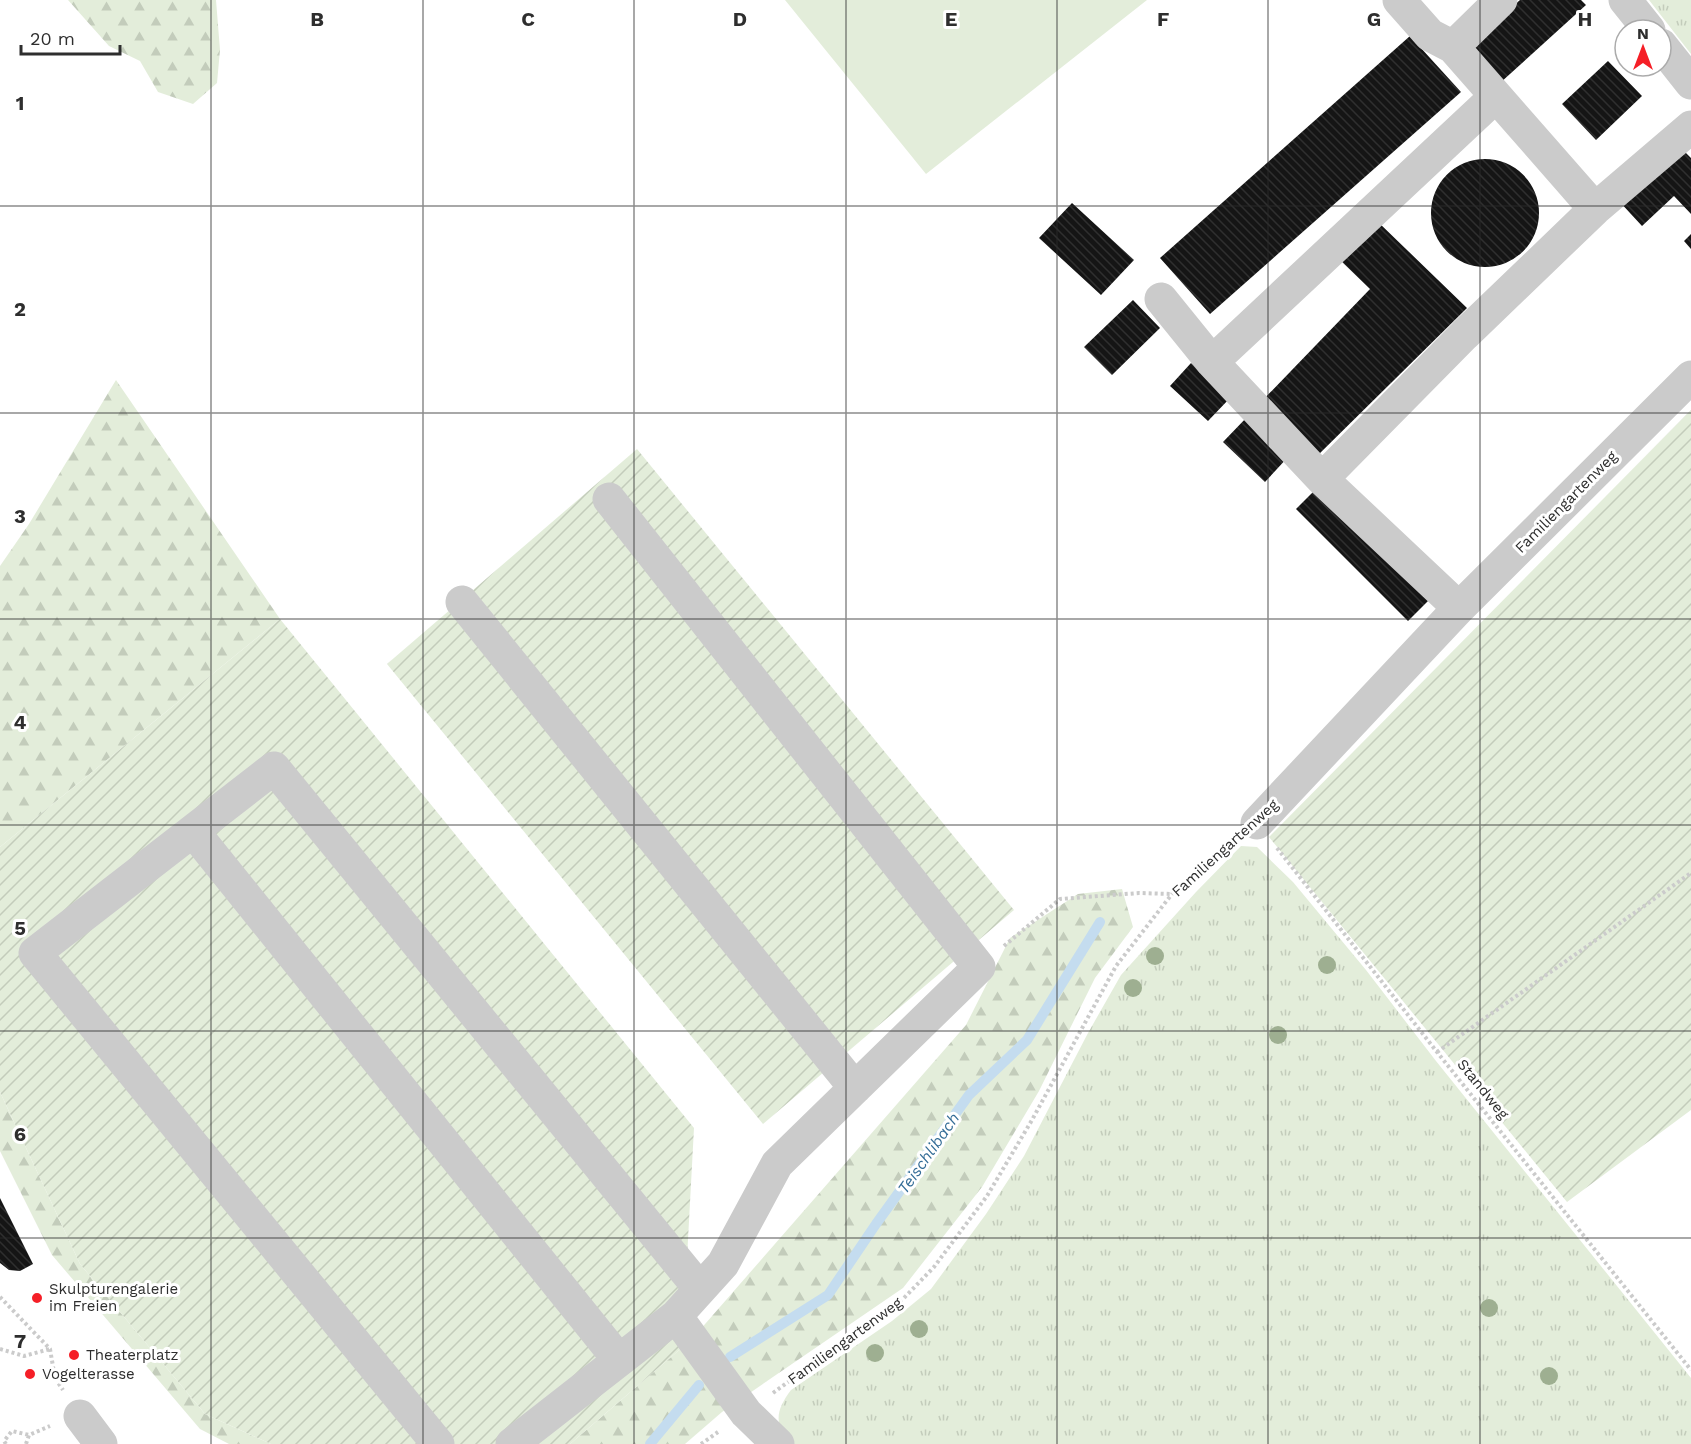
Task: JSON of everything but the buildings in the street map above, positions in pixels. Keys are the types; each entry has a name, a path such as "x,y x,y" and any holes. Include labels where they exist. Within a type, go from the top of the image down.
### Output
{"street":[{"path":"1399,0 1430,35 1453,47 1595,209"},
{"path":"1453,47 1501,0"},
{"path":"1625,0 1639,18"},
{"path":"1673,60 1691,82"},
{"path":"1212,362 1495,97"},
{"path":"1322,479 1464,335 1595,209 1691,127"},
{"path":"1161,299 1212,362 1322,479 1459,608"},
{"name":"Familiengartenweg","path":"1257,823 1459,608 1691,377"},
{"path":"512,1444 676,1316 723,1264 777,1164 979,967 609,499"},
{"path":"462,602 855,1088"},
{"path":"438,1444 34,953 274,768 700,1289"},
{"path":"193,831 619,1360"},
{"path":"676,1316 746,1413 778,1444"},
{"path":"80,1416 101,1444"}],"path":[{"name":"Familiengartenweg","path":"701,1444 903,1299 934,1268 987,1196 1032,1120 1116,966 1172,894 1257,823"},
{"name":"Standweg","path":"1257,823 1437,1053 1691,1370"},
{"path":"1437,1053 1691,873"},
{"path":"979,967 1060,899 1139,893 1172,894"},
{"path":"0,1297 50,1349 55,1378 80,1416"},
{"path":"0,1349 24,1356 50,1349"},
{"path":"6,1444 4,1441 12,1431 28,1435 44,1429"},
{"path":"26,1444 28,1435"}],"green space":[{"path":"68,0 216,0 220,50 217,83 193,104 158,92 140,61 109,46"},
{"path":"785,0 1147,0 926,174"},
{"path":"1649,0 1691,0 1691,54 1673,31 1673,18 1663,18"},
{"path":"116,380 280,619 0,847 0,566 29,524"},
{"path":"1691,410 1691,1110 1567,1202 1269,837"},
{"path":"637,449 1014,910 763,1124 387,664"},
{"path":"280,619 694,1128 686,1277 692,1339 570,1444 271,1444 205,1414 80,1264 0,1092 0,847"},
{"path":"1241,846 1257,847 1293,882 1366,970 1436,1061 1691,1378 1691,1444 791,1444 781,1430 779,1417 782,1404 791,1390 892,1321 931,1289 986,1214 1024,1156 1121,975"},
{"path":"1122,889 1133,927 1095,978 1039,1091 982,1187 903,1288 722,1412 685,1444 570,1444 692,1339 966,1025 1010,938 1078,894"},
{"path":"0,1092 80,1264 205,1414 271,1444 229,1444 200,1429 52,1255 0,1151"}],"waterway":[{"name":"Teischlibach","path":"730,1357 828,1295 969,1095 1027,1040 1100,922"},
{"name":"Teischlibach","path":"650,1444 699,1385"}],"place":[{"name":"Skulpturengalerie im Freien","path":"37,1298"},
{"name":"Theaterplatz","path":"74,1355"},
{"name":"Vogelterasse","path":"30,1374"}]}
